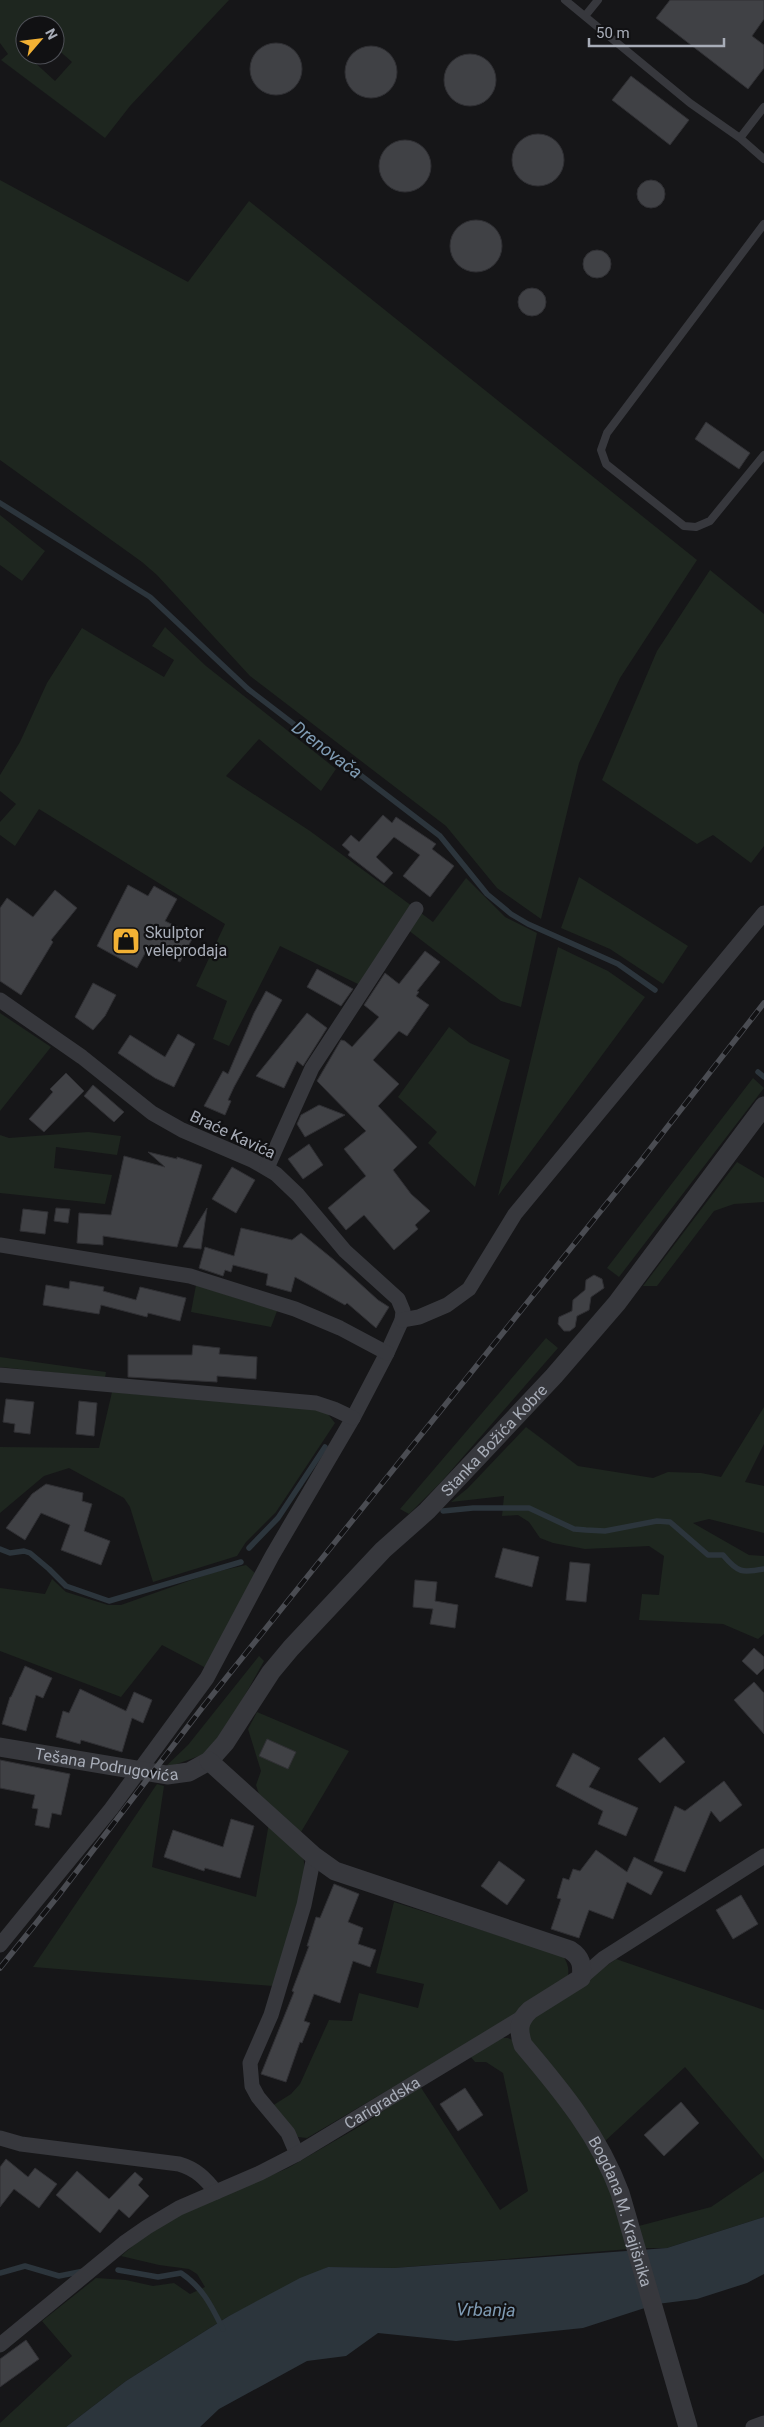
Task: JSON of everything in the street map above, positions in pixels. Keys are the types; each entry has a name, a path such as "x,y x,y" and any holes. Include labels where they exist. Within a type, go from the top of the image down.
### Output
{"street":[{"path":"267,1168 312,1068 416,908"},
{"path":"0,1945 111,1809 207,1678 272,1556 353,1418 402,1320 419,1317 447,1305 469,1289 515,1214 764,913"},
{"name":"Braće Kavića","path":"0,1000 82,1057 152,1113 182,1130 267,1168 286,1183 345,1251 398,1299 403,1311 402,1320"},
{"name":"Stanka Božića Kobre","path":"208,1761 225,1743 271,1672 291,1648 384,1550 427,1511 510,1424 588,1337 764,1106"},
{"path":"0,1245 190,1276 295,1309 340,1328 387,1353"},
{"path":"0,1375 316,1403 353,1418"},
{"name":"Tešana Podrugovića","path":"0,1746 138,1771 179,1774 189,1772 208,1761"},
{"path":"208,1761 314,1856 335,1871 590,1958 604,1958"},
{"path":"297,2154 288,2133 258,2098 252,2086 250,2062 271,2015 304,1905 314,1856"},
{"path":"521,2026 530,2010 582,1978 604,1958 764,1856"},
{"path":"574,1952 583,1966 582,1978"},
{"name":"Carigradska","path":"0,2345 124,2243 179,2208 260,2173 297,2154 500,2030 521,2026"},
{"name":"Bogdana M. Krajišnika","path":"521,2026 523,2045 591,2131 610,2165 620,2193 688,2427"},
{"path":"0,2138 21,2144 179,2164 190,2167 202,2175 216,2192"},
{"path":"753,2427 764,2423"}],"lane":[{"path":"565,0 690,103 740,138 764,159"},
{"path":"585,16 598,0"},
{"path":"740,138 764,106"},
{"path":"764,224 607,433 601,450 606,464 684,526 696,527 710,521 764,455"}],"shaded area":[{"path":"0,0 229,0 130,106 105,138 1,60 8,54 0,43"},
{"path":"0,180 188,282 249,201 697,560 620,678 579,763 541,919 497,888 446,826 250,676 157,575 142,562 0,460"},
{"path":"0,515 45,551 22,581 0,565"},
{"path":"710,570 764,614 764,846 751,863 713,835 697,844 602,780 657,651"},
{"path":"165,627 206,666 336,769 321,791 259,739 226,776 310,831 412,906 360,985 280,946 229,1046 213,1039 227,1001 196,986 225,924 39,809 15,846 0,835 0,822 16,804 0,791 0,775 20,742 47,683 82,628 164,677 174,660 152,646"},
{"path":"579,877 688,946 663,984 610,949 561,928"},
{"path":"466,878 505,917 537,933 521,1007 501,1001 408,930 421,913 433,922"},
{"path":"558,947 608,971 645,997 498,1196"},
{"path":"0,1013 51,1047 0,1111"},
{"path":"449,1027 470,1043 510,1060 475,1187 428,1143 437,1132 398,1097"},
{"path":"753,1078 764,1088 619,1277 607,1268"},
{"path":"88,1132 121,1136 117,1155 56,1147 54,1168 112,1175 105,1204 0,1193 0,1135 9,1138"},
{"path":"737,1162 764,1178 764,1202 734,1204 714,1211 657,1286 643,1286"},
{"path":"196,1285 277,1311 271,1327 191,1312"},
{"path":"546,1338 558,1348 442,1481 409,1514 400,1509"},
{"path":"0,1357 106,1372 105,1378 0,1367"},
{"path":"112,1392 319,1410 327,1413 335,1423 276,1512 246,1542 237,1556 153,1582 130,1507 124,1498 69,1468 44,1476 0,1513 0,1447 99,1448"},
{"path":"764,1407 764,1444 745,1482 764,1486 764,1533 709,1519 693,1523 749,1555 764,1556 764,1634 758,1639 723,1624 639,1620 642,1594 659,1595 664,1556 649,1546 585,1549 553,1543 540,1538 529,1522 518,1515 502,1516 504,1496 451,1502 468,1488 526,1427 578,1466 653,1478 668,1472 701,1473 721,1477"},
{"path":"246,1565 255,1573 206,1668 162,1645 121,1697 0,1651 0,1588 45,1594 52,1579 66,1592 108,1605 121,1605 211,1573"},
{"path":"259,1656 264,1661 225,1731 202,1755 163,1769 188,1745"},
{"path":"257,1712 349,1751 301,1832 259,1794 256,1785 261,1771 248,1729"},
{"path":"157,1784 164,1786 152,1867 256,1897 269,1823 302,1854 304,1865 300,1899 273,1986 33,1967"},
{"path":"394,1902 563,1956 568,1967 567,1979 515,2015 307,2138 298,2137 272,2106 291,2094 300,2084 329,2020 352,2021 359,1993 418,2008 424,1984 376,1973"},
{"path":"616,1959 764,2010 764,2160 685,2067 604,2142 529,2043 529,2020"},
{"path":"501,2038 508,2038 516,2042 598,2157 630,2249 394,2268 328,2267 229,2316 126,2381 66,2427 0,2427 0,2423 72,2356 42,2321 96,2278 126,2280 153,2286 174,2283 190,2294 205,2287 197,2274 189,2269 159,2265 121,2256 142,2238 182,2213 288,2168 362,2125 420,2086 500,2210 528,2191 503,2073 486,2062 475,2062 470,2056"},
{"path":"764,2171 764,2217 667,2248 641,2248 635,2227 711,2207"}],"water":[{"name":"Vrbanja","path":"764,2217 764,2274 747,2283 697,2299 657,2304 583,2328 456,2341 378,2333 346,2356 307,2361 219,2409 200,2427 66,2427 126,2381 229,2316 300,2278 328,2267 394,2268 667,2248"}],"building":[{"path":"670,0 764,0 764,19 752,36 764,45 764,68 748,89 656,18"},
{"path":"276,43 290,47 298,55 302,69 298,83 290,91 276,95 262,91 254,83 250,69 254,55 262,47"},
{"path":"371,46 385,50 393,58 397,72 393,86 385,94 371,98 357,94 349,86 345,72 349,58 357,50"},
{"path":"470,54 484,58 492,66 496,80 492,94 484,102 470,106 456,102 448,94 444,80 448,66 456,58"},
{"path":"631,76 689,120 670,145 612,100"},
{"path":"538,134 552,138 560,146 564,160 560,174 552,182 538,186 524,182 516,174 512,160 516,146 524,138"},
{"path":"405,140 419,144 427,152 431,166 427,180 419,188 405,192 391,188 383,180 379,166 383,152 391,144"},
{"path":"651,180 661,184 665,194 661,204 651,208 641,204 637,194 641,184"},
{"path":"476,220 490,224 498,232 502,246 498,260 490,268 476,272 462,268 454,260 450,246 454,232 462,224"},
{"path":"597,250 607,254 611,264 607,274 597,278 587,274 583,264 587,254"},
{"path":"532,288 542,292 546,302 542,312 532,316 522,312 518,302 522,292"},
{"path":"706,422 750,453 739,469 695,439"},
{"path":"383,815 392,823 396,817 436,844 432,849 454,866 430,897 403,876 420,855 394,837 376,857 393,873 384,883 348,855 350,852 342,845 351,835 359,842"},
{"path":"128,885 148,896 154,886 177,899 165,921 194,935 180,962 149,946 137,968 97,946"},
{"path":"55,890 77,908 51,940 53,942 21,995 0,981 0,908 7,898 33,917"},
{"path":"425,951 440,962 417,991 419,992 416,996 429,1005 407,1036 399,1031 373,1060 399,1084 378,1106 417,1147 393,1170 411,1194 430,1211 415,1225 418,1229 394,1250 364,1215 346,1230 328,1208 366,1176 344,1149 366,1131 317,1081 341,1040 352,1047 379,1017 364,1005 385,973 399,984"},
{"path":"317,969 353,989 341,1006 307,987"},
{"path":"93,983 116,995 105,1016 93,1030 75,1017"},
{"path":"266,991 282,1000 234,1087 228,1100 231,1101 225,1115 204,1106 223,1071 228,1074 254,1013"},
{"path":"307,1013 327,1028 303,1066 297,1061 284,1088 256,1076"},
{"path":"178,1034 195,1044 174,1087 155,1078 118,1053 130,1035 165,1057"},
{"path":"66,1073 84,1091 44,1132 29,1119 53,1092 50,1089"},
{"path":"93,1085 124,1112 114,1122 84,1096"},
{"path":"319,1105 345,1115 305,1137 297,1124 301,1115"},
{"path":"309,1144 323,1165 303,1179 288,1159"},
{"path":"148,1152 177,1159 177,1157 202,1165 177,1247 103,1236 103,1245 77,1243 79,1213 111,1215 124,1156 165,1167"},
{"path":"232,1167 255,1180 236,1213 212,1199"},
{"path":"56,1208 70,1209 68,1223 54,1221"},
{"path":"207,1208 201,1249 183,1247"},
{"path":"23,1209 48,1212 45,1234 20,1231"},
{"path":"241,1228 292,1240 301,1233 378,1300 389,1307 376,1328 347,1303 345,1305 295,1277 291,1292 266,1285 268,1274 233,1265 231,1272 225,1270 223,1276 199,1268 205,1247 234,1256"},
{"path":"594,1275 602,1279 604,1288 591,1297 589,1310 577,1316 575,1327 570,1331 564,1331 558,1324 559,1317 572,1311 573,1300 585,1290 586,1280"},
{"path":"70,1281 104,1287 103,1291 136,1300 140,1287 186,1298 180,1321 148,1313 147,1317 101,1305 99,1314 43,1305 46,1285 69,1289"},
{"path":"193,1345 220,1348 219,1354 257,1357 256,1379 217,1376 217,1382 128,1377 128,1355 192,1355"},
{"path":"6,1399 34,1402 30,1434 14,1432 15,1424 3,1422"},
{"path":"79,1401 97,1403 94,1436 76,1434"},
{"path":"46,1484 83,1493 82,1501 92,1504 84,1531 110,1541 101,1565 61,1550 70,1525 41,1513 25,1540 6,1528 32,1494"},
{"path":"503,1548 539,1557 532,1587 495,1577"},
{"path":"570,1562 590,1564 586,1602 566,1600"},
{"path":"415,1580 437,1582 435,1601 458,1605 455,1628 430,1624 433,1609 413,1607"},
{"path":"754,1648 764,1657 764,1668 757,1675 742,1661"},
{"path":"25,1666 52,1678 43,1698 36,1695 26,1731 2,1724 10,1697"},
{"path":"754,1682 764,1693 764,1734 734,1700"},
{"path":"80,1689 126,1711 134,1692 152,1700 143,1723 132,1718 122,1752 81,1740 80,1744 56,1737 63,1711 69,1713"},
{"path":"664,1737 685,1762 660,1783 638,1759"},
{"path":"267,1739 296,1752 288,1769 259,1756"},
{"path":"573,1753 600,1768 589,1787 638,1808 626,1836 598,1824 603,1811 556,1786"},
{"path":"0,1760 70,1774 61,1815 52,1813 49,1828 35,1825 38,1809 32,1808 35,1795 0,1788"},
{"path":"724,1781 742,1805 720,1822 711,1811 685,1872 654,1861 675,1806 685,1811"},
{"path":"231,1819 254,1826 240,1878 205,1868 204,1871 164,1857 173,1830 223,1847"},
{"path":"596,1850 627,1872 634,1857 663,1872 651,1895 627,1882 613,1919 589,1910 579,1938 551,1929 561,1899 557,1898 563,1878 569,1880 573,1869 580,1871"},
{"path":"499,1861 525,1880 507,1905 481,1886"},
{"path":"334,1884 359,1894 348,1922 363,1928 358,1944 376,1950 370,1967 353,1961 340,2003 314,1994 304,2021 310,2023 302,2043 300,2042 286,2082 261,2074 294,1992 292,1991 309,1946 307,1946 316,1917 320,1918"},
{"path":"741,1895 758,1924 733,1939 716,1910"},
{"path":"465,2088 483,2115 458,2131 440,2104"},
{"path":"681,2102 699,2123 664,2156 644,2135"},
{"path":"6,2159 28,2177 35,2168 57,2184 39,2208 14,2189 0,2207 0,2167"},
{"path":"77,2171 109,2199 135,2172 143,2179 138,2185 149,2196 129,2218 119,2209 100,2233 56,2195"},
{"path":"26,2340 39,2359 0,2387 0,2359"}],"waterway":[{"name":"Drenovača","path":"0,503 150,597 248,689 440,836 487,894 511,914 528,924 618,964 655,990"},
{"name":"Drenovača","path":"758,1072 764,1077"},
{"path":"249,1548 278,1518 325,1447"},
{"path":"443,1511 473,1508 529,1508 574,1529 605,1531 657,1521 670,1522 708,1555 723,1555 741,1570 764,1569"},
{"path":"0,1549 10,1553 24,1551 30,1553 66,1586 109,1601 241,1562"},
{"path":"0,2273 25,2266 59,2276 84,2271"},
{"path":"118,2270 158,2277 181,2273 201,2291 223,2329"}],"railway":[{"path":"0,1968 58,1896 202,1708 640,1162 764,1003"}],"place":[{"name":"Skulptor veleprodaja","path":"126,941"}]}
